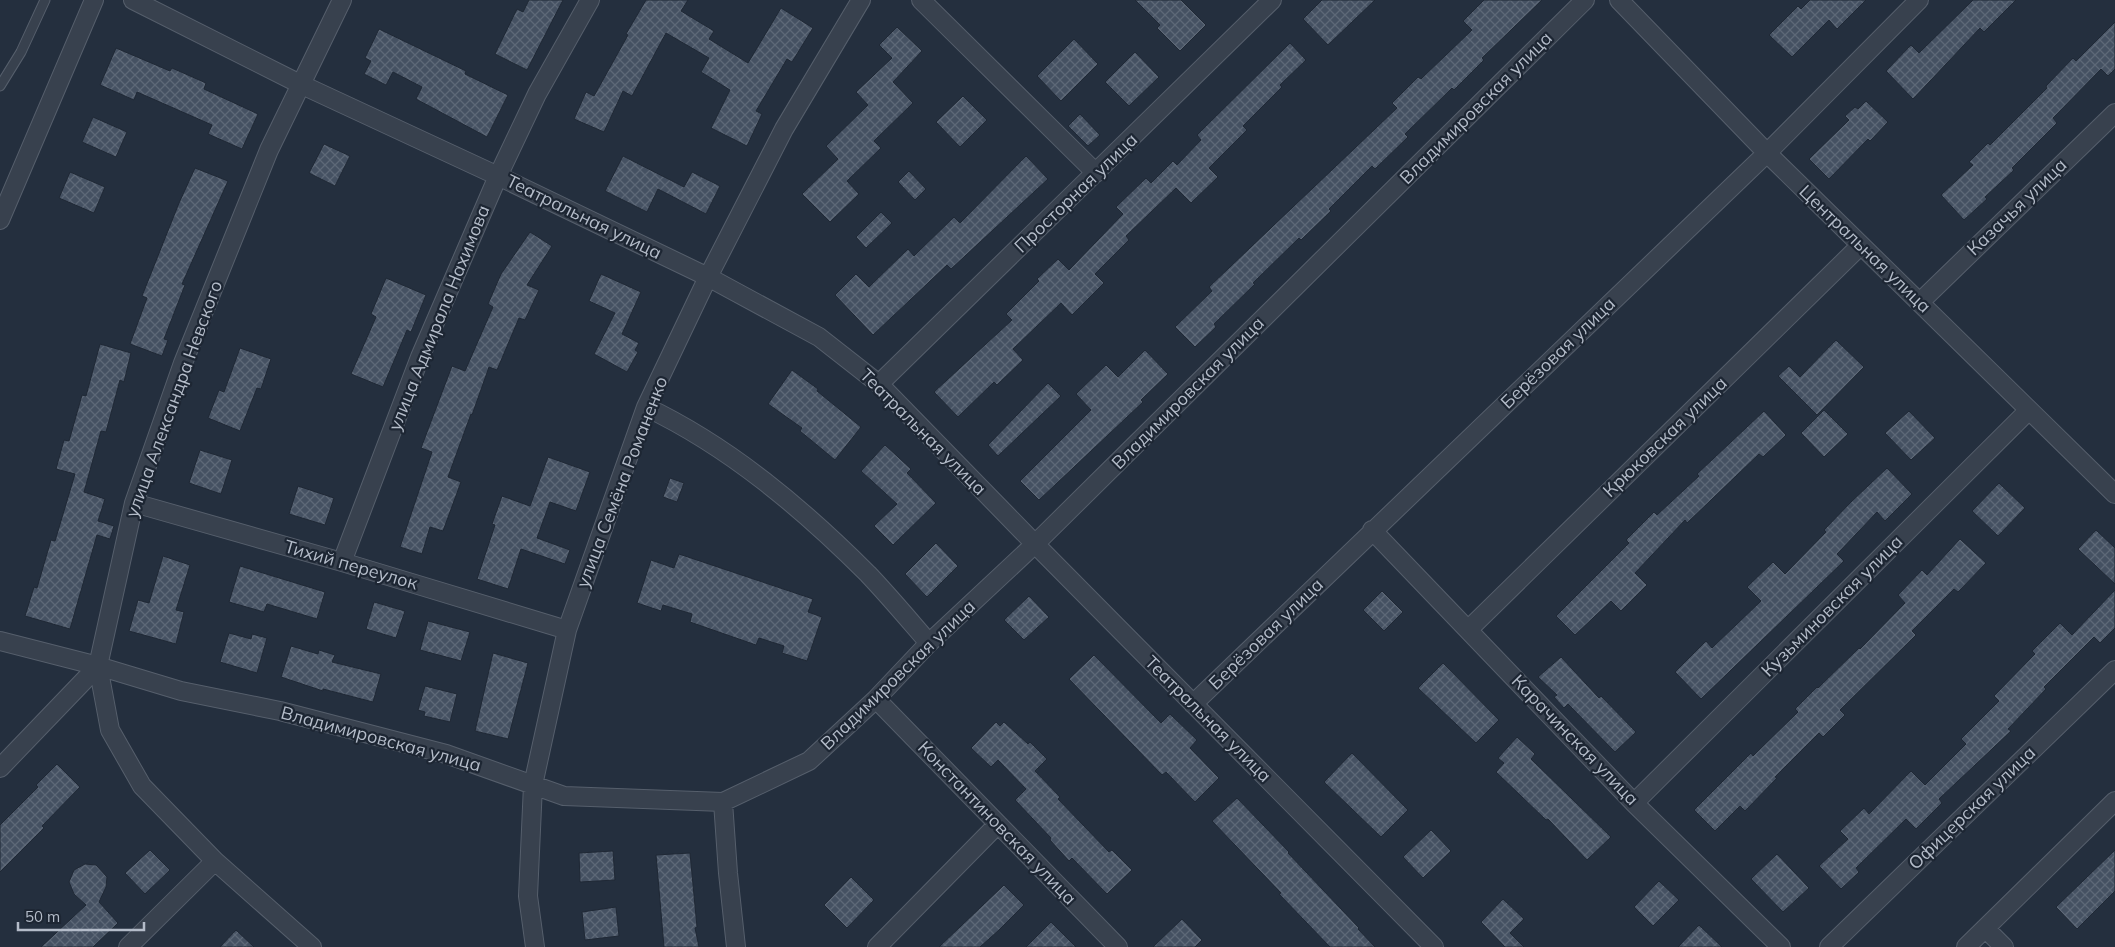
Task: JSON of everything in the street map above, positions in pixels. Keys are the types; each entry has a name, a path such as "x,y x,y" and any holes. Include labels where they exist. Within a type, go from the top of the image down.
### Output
{"street":[{"path":"0,220 94,0"},
{"name":"Театральная улица","path":"133,0 300,84 498,176 708,277 819,337 879,384 1034,544 1434,947"},
{"name":"улица Александра Невского","path":"312,947 215,860 142,786 110,730 98,666 134,503 183,363 269,150 342,0"},
{"name":"улица Адмирала Нахимова","path":"342,562 420,357 498,176 538,94 590,0"},
{"name":"улица Семёна Романенко","path":"536,947 528,896 533,785 567,630 646,407 708,277 784,129 861,0"},
{"path":"921,0 1096,173"},
{"name":"Просторная улица","path":"879,384 1271,0"},
{"name":"Владимировская улица","path":"0,641 98,666 181,691 280,711 446,754 564,796 723,802 809,761 876,699 929,643 1034,544 1585,0"},
{"name":"Центральная улица","path":"1620,0 1767,153 2115,494"},
{"name":"Берёзовая улица","path":"1193,704 1372,530 1767,153 1920,0"},
{"name":"Казачья улица","path":"1920,302 2115,113"},
{"name":"Крюковская улица","path":"1469,629 1860,245"},
{"path":"646,407 676,421 726,452 805,515 868,575 929,643"},
{"name":"Кузьминовская улица","path":"1634,802 2029,410"},
{"name":"Тихий переулок","path":"134,503 342,562 567,630"},
{"name":"Карачинская улица","path":"1372,530 1634,802 1781,947"},
{"path":"0,768 98,666"},
{"name":"Офицерская улица","path":"1829,947 2115,670"},
{"name":"Константиновская улица","path":"876,699 1118,947"},
{"path":"1966,947 2115,801"},
{"path":"723,802 736,947"},
{"path":"876,947 998,824"},
{"path":"128,947 215,860"},
{"path":"1985,928 2004,947"}],"lane":[{"path":"0,86 21,52 45,0"}],"building":[{"path":"529,0 563,0 527,70 495,54 517,9 523,12"},
{"path":"646,0 688,0 681,11 714,31 709,39 748,63 781,8 813,28 792,62 787,59 756,111 762,114 747,146 711,128 730,90 701,72 709,58 666,33 632,96 623,91 604,132 574,119 586,92 594,96"},
{"path":"1135,0 1181,0 1206,25 1180,51 1157,28 1160,25"},
{"path":"1322,0 1375,0 1328,45 1303,19"},
{"path":"1484,0 1542,0 1482,58 1484,60 1454,90 1452,88 1405,134 1408,137 1375,169 1372,166 1329,209 1331,211 1301,240 1299,238 1253,283 1255,284 1214,324 1216,327 1195,347 1175,327 1212,291 1209,287 1397,108 1392,103 1418,77 1421,79 1472,30 1463,21"},
{"path":"1810,0 1866,0 1837,29 1829,20 1792,57 1769,35 1798,6 1801,9"},
{"path":"1973,0 2016,0 1984,32 1980,28 1913,99 1886,71 1911,45 1919,53"},
{"path":"2115,22 2115,69 2108,76 2101,69 2053,118 2057,123 2012,168 2014,170 1985,197 1987,199 1964,220 1941,195 1973,165 1969,162 1988,143 1990,145 2047,88 2046,86 2073,58 2076,61"},
{"path":"897,27 922,51 893,82 913,103 874,141 881,148 847,181 859,194 830,222 802,194 838,159 826,146 868,105 856,92 892,58 879,45"},
{"path":"379,29 466,71 465,74 508,95 487,137 416,99 422,87 393,72 386,85 364,74 371,61 365,58"},
{"path":"1074,39 1098,64 1061,101 1037,76"},
{"path":"1290,43 1306,60 1280,85 1282,87 1243,126 1247,130 1209,168 1218,177 1191,203 1176,188 1126,236 1129,240 1095,274 1104,283 1072,315 1061,303 1013,349 1023,360 997,385 994,382 958,417 934,392 1012,320 1006,314 1039,281 1037,279 1058,259 1069,270 1123,214 1116,207 1146,178 1151,183 1173,161 1177,165 1201,140 1197,135"},
{"path":"116,48 170,71 172,68 206,83 204,89 258,114 242,149 208,134 212,125 137,92 134,100 100,85"},
{"path":"1135,52 1159,77 1129,106 1105,82"},
{"path":"963,96 987,120 960,147 936,122"},
{"path":"1866,101 1888,122 1870,141 1868,139 1829,179 1809,159 1849,120 1845,116 1855,107 1858,109"},
{"path":"1080,114 1100,135 1088,146 1068,126"},
{"path":"93,117 127,132 116,157 82,142"},
{"path":"324,144 350,156 335,186 309,173"},
{"path":"623,156 684,187 692,172 720,186 706,214 658,189 647,212 605,191"},
{"path":"1026,156 1048,179 951,269 947,265 873,335 835,295 856,274 869,287 908,249 914,256 954,217 960,223"},
{"path":"195,168 228,181 182,284 185,285 164,339 168,340 162,356 130,344 147,298 142,296"},
{"path":"909,171 926,189 915,200 898,182"},
{"path":"70,172 105,187 94,213 59,198"},
{"path":"881,212 892,223 866,248 856,237"},
{"path":"530,232 552,246 527,285 539,290 525,320 519,318 497,370 489,367 471,414 448,477 461,482 443,531 430,527 422,554 400,547 432,452 421,448 452,366 465,371 493,307 488,304 501,274"},
{"path":"601,274 641,292 622,334 639,343 635,350 638,352 627,372 594,354 615,313 589,301"},
{"path":"386,278 426,295 411,332 407,330 383,387 351,374 376,317 371,314"},
{"path":"1836,340 1864,367 1817,415 1778,376 1789,366 1800,377"},
{"path":"100,344 131,353 124,382 120,380 106,432 101,431 84,492 105,499 98,521 114,526 110,539 97,535 70,629 25,616 34,587 37,588 51,540 55,541 75,474 56,469 64,440 69,441 82,395 86,396"},
{"path":"240,348 271,359 261,389 257,388 240,431 208,418 219,390 224,392"},
{"path":"1145,350 1168,374 1141,400 1143,402 1039,500 1020,481 1091,410 1076,394 1106,365 1118,377"},
{"path":"792,370 818,389 817,391 861,427 835,460 800,431 802,428 768,404"},
{"path":"1048,383 1061,396 998,456 988,445"},
{"path":"1824,410 1848,434 1824,457 1801,433"},
{"path":"1764,411 1786,435 1763,457 1759,454 1687,523 1685,520 1635,573 1647,585 1621,611 1611,601 1575,635 1556,616 1629,543 1626,540 1654,512 1657,515 1699,476 1697,474"},
{"path":"1909,411 1935,438 1911,460 1885,433"},
{"path":"885,445 911,469 907,473 936,503 893,545 874,526 897,504 861,471"},
{"path":"200,450 232,460 221,494 189,483"},
{"path":"548,457 590,472 576,511 550,502 537,538 570,550 565,564 521,549 508,589 477,579 495,525 492,524 502,496 530,506"},
{"path":"1887,468 1912,494 1885,521 1877,512 1837,554 1844,561 1701,699 1675,672 1706,641 1712,648 1761,601 1747,587 1773,562 1785,574 1826,532 1824,530"},
{"path":"670,478 684,483 677,502 663,497"},
{"path":"1999,483 2025,508 1998,536 1972,511"},
{"path":"298,486 334,498 325,525 289,514"},
{"path":"2096,530 2115,548 2115,584 2078,549"},
{"path":"1960,539 1986,563 1958,592 1954,589 1912,631 1916,635 1840,710 1845,715 1823,737 1819,733 1775,777 1777,778 1745,811 1740,806 1715,831 1694,810 1751,753 1753,756 1798,712 1795,709 1817,687 1860,649 1905,603 1898,595 1922,570 1927,575"},
{"path":"936,543 958,566 927,597 905,574"},
{"path":"679,554 813,599 808,612 822,617 807,661 782,653 784,646 759,638 756,645 690,622 692,614 663,605 661,611 637,603 651,560 674,568"},
{"path":"163,556 190,565 176,610 184,612 176,644 129,631 138,600 149,603"},
{"path":"240,566 325,592 317,619 267,604 264,612 229,602"},
{"path":"2115,590 2115,628 2100,643 2094,637 2044,687 2046,689 2008,729 2011,731 1939,799 1942,803 1916,829 1906,819 1856,868 1859,872 1841,889 1819,866 1848,839 1840,831 1864,808 1869,814 1911,771 1925,785 1966,744 1961,739 1999,701 1994,696 2035,654 2032,651 2060,623 2072,635"},
{"path":"1382,591 1403,612 1384,631 1363,610"},
{"path":"1029,596 1049,617 1024,640 1004,620"},
{"path":"374,602 405,611 396,638 366,629"},
{"path":"428,621 470,632 461,661 420,650"},
{"path":"229,633 251,639 252,634 267,638 257,673 220,662"},
{"path":"291,646 318,654 319,650 335,655 332,662 381,674 373,702 323,689 323,691 281,677"},
{"path":"493,653 528,663 508,739 475,731"},
{"path":"1094,655 1161,723 1170,714 1197,740 1190,748 1219,778 1195,802 1166,772 1162,775 1069,679"},
{"path":"1561,657 1599,698 1601,696 1636,732 1615,752 1568,704 1564,708 1554,697 1557,695 1538,677"},
{"path":"1443,663 1499,720 1476,743 1418,688"},
{"path":"425,686 457,694 450,722 424,716 425,712 418,710"},
{"path":"996,722 1000,726 1004,722 1028,744 1030,742 1047,759 1035,771 1060,797 1058,799 1109,852 1112,850 1132,870 1107,894 1072,858 1069,861 1050,840 1051,838 1015,800 1026,789 998,760 991,767 971,748"},
{"path":"1517,737 1535,754 1531,759 1611,837 1587,860 1548,819 1546,820 1496,772 1504,763 1498,758"},
{"path":"1352,753 1408,810 1381,837 1324,782"},
{"path":"57,764 80,787 42,826 44,828 0,872 0,825 38,787 36,785"},
{"path":"1237,798 1375,947 1330,947 1279,894 1281,893 1212,821"},
{"path":"1431,830 1451,851 1423,878 1403,857"},
{"path":"150,850 170,870 145,894 125,873"},
{"path":"2115,850 2115,891 2077,929 2056,907"},
{"path":"613,851 615,880 580,882 579,853"},
{"path":"690,853 697,927 695,928 699,947 664,947 656,855"},
{"path":"1777,854 1809,888 1783,912 1751,879"},
{"path":"85,864 96,865 107,877 106,887 99,902 118,923 93,947 41,947 86,905 74,894 69,882 74,870"},
{"path":"851,877 874,900 847,928 824,905"},
{"path":"1659,881 1679,900 1653,926 1634,907"},
{"path":"1004,885 1024,905 999,930 980,947 939,947"},
{"path":"1503,899 1524,919 1510,933 1524,947 1505,947 1481,922"},
{"path":"616,907 619,936 585,940 582,912"},
{"path":"1182,919 1202,940 1195,947 1153,947"},
{"path":"1051,922 1076,947 1026,947"},
{"path":"1699,925 1722,947 1678,947"},
{"path":"236,930 254,947 220,947"}]}
